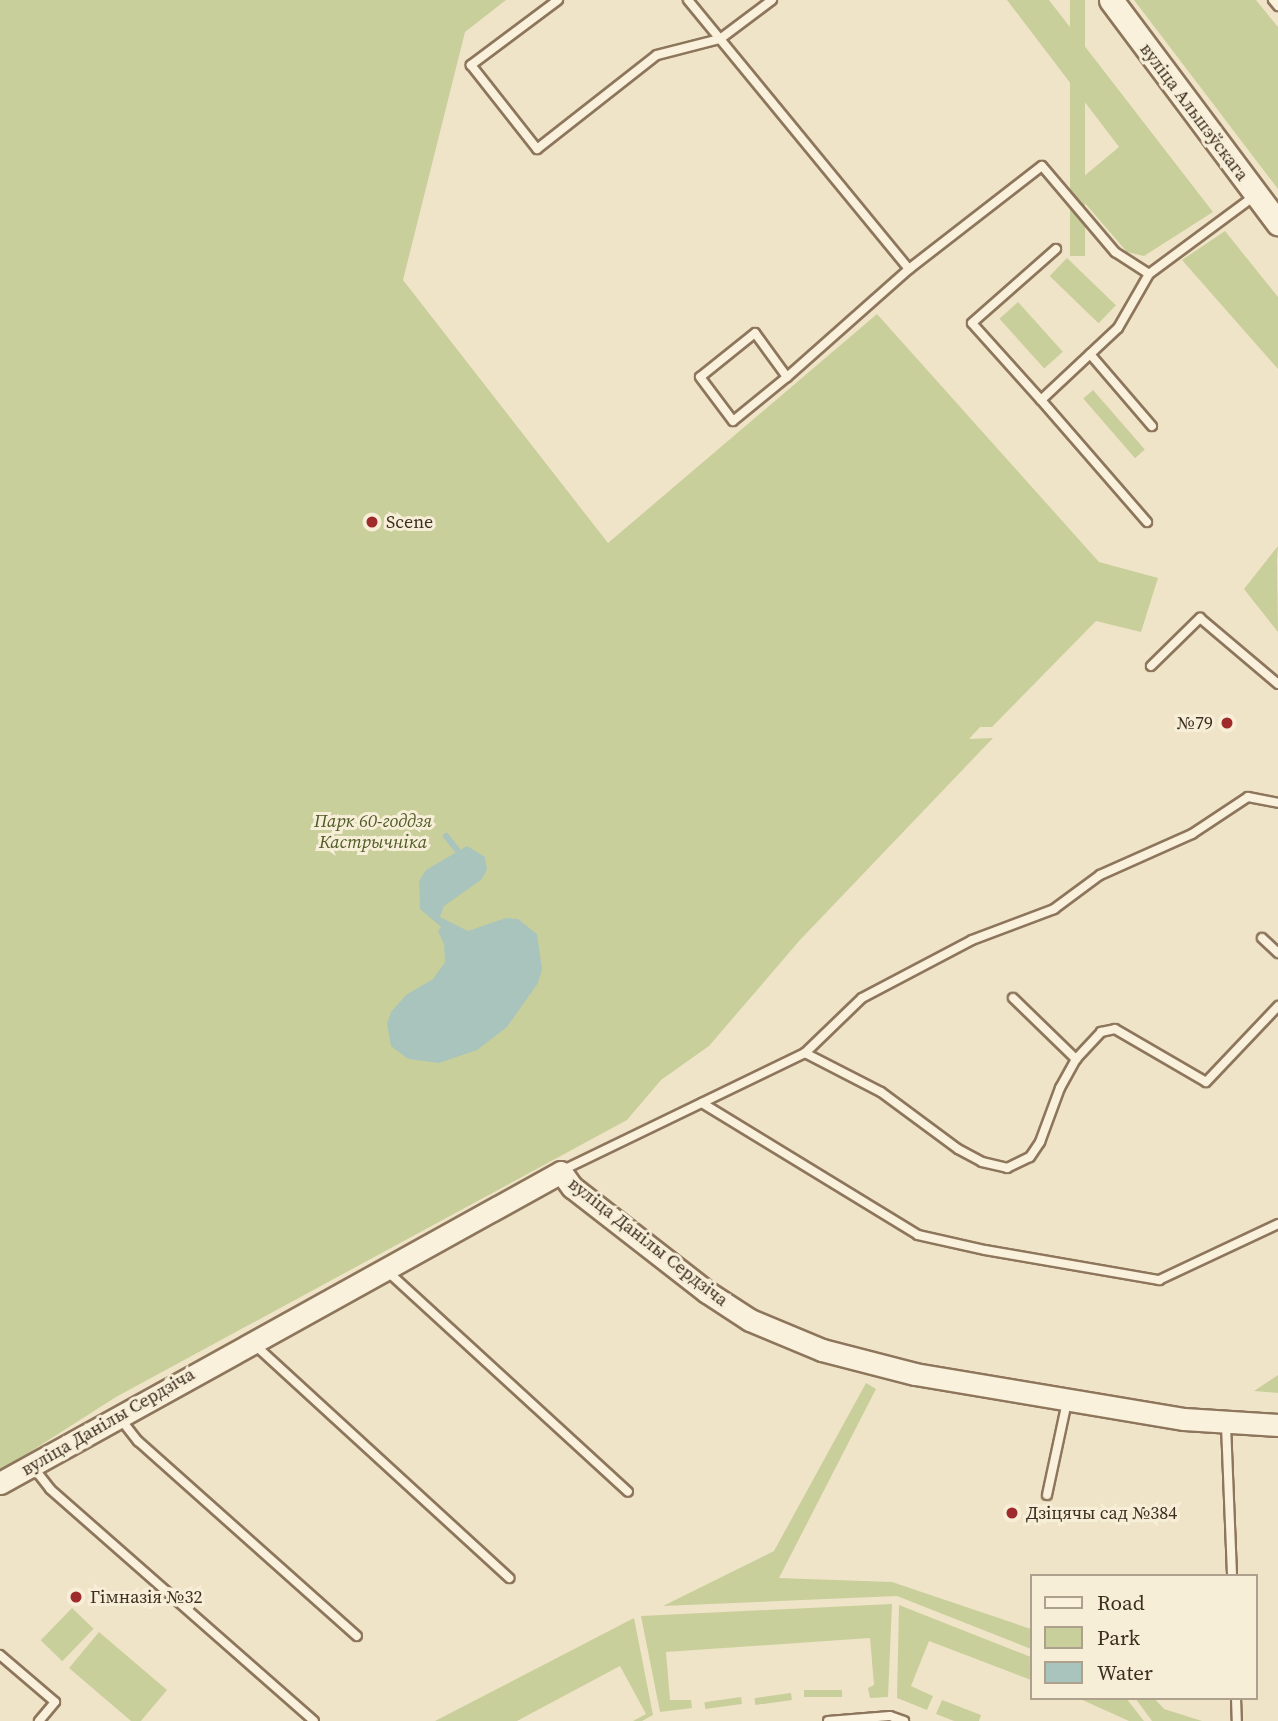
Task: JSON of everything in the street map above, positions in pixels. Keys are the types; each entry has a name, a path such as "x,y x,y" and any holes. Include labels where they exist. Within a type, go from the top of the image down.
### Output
{"main road":[{"name":"вуліца Альшэўскага","path":"1111,0 1278,223"}],"street":[{"name":"вуліца Данілы Сердзіча","path":"0,1483 117,1414 561,1172 572,1187 707,1292 778,1334 915,1374 1227,1425 1278,1425"}],"lane":[{"path":"558,0 471,65 537,149 657,55 720,39 772,0"},
{"path":"688,0 909,269"},
{"path":"1273,0 1278,6"},
{"path":"788,376 755,333 700,377 733,421 788,376 909,269 1042,166 1115,252 1149,274"},
{"path":"1041,400 1118,328 1149,274 1256,195"},
{"path":"1056,249 972,323 1147,522"},
{"path":"1090,354 1152,426"},
{"path":"1152,666 1200,618 1278,684"},
{"path":"561,1172 805,1053 862,998 972,940 1054,909 1100,875 1192,834 1248,797 1278,803"},
{"path":"1262,938 1278,953"},
{"path":"1013,998 1076,1059"},
{"path":"805,1053 881,1092 958,1149 1007,1168 1030,1157 1040,1142 1060,1088 1076,1059 1101,1032 1115,1029 1206,1082 1278,1006"},
{"path":"702,1103 918,1235 985,1250 1159,1280 1278,1224"},
{"path":"383,1268 628,1492"},
{"path":"251,1341 509,1578"},
{"path":"1047,1495 1068,1399"},
{"path":"117,1414 138,1441 357,1636"},
{"path":"1227,1425 1232,1574"},
{"path":"31,1465 50,1489 314,1721"},
{"path":"1,1657 55,1702 39,1721"},
{"path":"1236,1700 1237,1721"},
{"path":"828,1721 890,1716 904,1721"}],"green space":[{"name":"Парк 60-годдзя Кастрычніка","path":"0,0 506,0 465,32 403,280 608,543 877,314 1099,562 1158,578 1141,632 1096,621 992,727 980,727 969,739 993,738 800,940 709,1046 661,1080 627,1120 116,1397 0,1471"},
{"path":"1007,0 1049,0 1213,212 1144,256 1127,252 1071,187 1119,147"},
{"path":"1070,0 1085,0 1085,256 1070,256"},
{"path":"1134,0 1256,0 1278,27 1278,189"},
{"path":"1225,231 1278,297 1278,369 1182,260"},
{"path":"1067,258 1116,305 1099,323 1050,276"},
{"path":"1018,302 1063,352 1044,369 999,319"},
{"path":"1093,390 1145,450 1135,458 1083,399"},
{"path":"1278,546 1277,560 1278,632 1244,589"},
{"path":"1278,1375 1278,1393 1254,1391"},
{"path":"866,1383 876,1389 779,1578 892,1582 1030,1629 1030,1649 897,1596 663,1606 774,1551"},
{"path":"892,1604 888,1697 870,1698 868,1688 874,1685 870,1638 666,1652 670,1700 691,1700 692,1708 660,1712 641,1616"},
{"path":"899,1605 1030,1657 1030,1680 929,1641 911,1686 933,1696 927,1710 897,1698"},
{"path":"72,1608 94,1629 62,1661 41,1640"},
{"path":"634,1618 653,1715 642,1721 633,1721 646,1714 620,1666 517,1721 435,1721"},
{"path":"99,1632 167,1690 141,1721 131,1721 69,1668"},
{"path":"804,1690 842,1690 842,1697 804,1697"},
{"path":"791,1693 792,1700 755,1705 754,1698"},
{"path":"741,1697 742,1704 705,1709 704,1702"},
{"path":"942,1700 981,1715 979,1721 954,1721 936,1714"},
{"path":"1082,1700 1128,1700 1144,1721 1129,1721"},
{"path":"1136,1700 1156,1700 1164,1709 1202,1721 1152,1721"}],"water":[{"path":"467,846 485,857 487,870 481,880 444,906 440,917 468,931 506,918 518,919 537,934 542,969 538,983 507,1027 477,1050 439,1063 408,1059 391,1046 387,1024 391,1012 406,995 433,979 445,962 444,944 438,931 441,927 420,909 419,881 426,870"}],"waterway":[{"path":"446,836 458,851"}],"place":[{"name":"Scene","path":"372,522"},
{"name":"№79","path":"1227,723"},
{"name":"Дзіцячы сад №384","path":"1012,1513"},
{"name":"Гімназія №32","path":"76,1597"}]}
